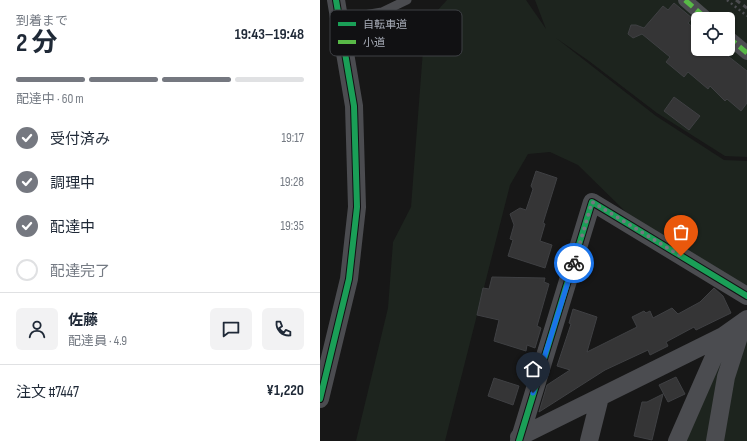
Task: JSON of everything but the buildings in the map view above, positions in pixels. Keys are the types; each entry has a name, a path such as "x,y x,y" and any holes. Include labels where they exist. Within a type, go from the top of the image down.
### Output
{"street":[{"path":"336,0 338,10"},
{"path":"684,0 699,12"},
{"path":"735,43 747,53"},
{"path":"320,399 327,342 349,278 357,207 354,106 346,56"},
{"path":"519,439 592,202 747,296"},
{"path":"519,439 723,336 745,320"},
{"path":"716,441 726,377 745,320"},
{"path":"677,441 723,336"},
{"path":"589,441 600,397"}],"lane":[{"path":"386,10 407,0"}],"path":[{"path":"727,0 747,16"}],"shaded area":[{"path":"447,0 526,0 546,29 535,0 747,0 747,157 725,156 657,113 589,61 556,38 656,116 724,160 747,161 747,287 633,219 578,165 550,152 528,154 510,185 445,441 356,441 388,308 393,242 411,207 423,56 462,56 462,10 438,10"},
{"path":"747,337 747,441 686,441 723,347"}],"railway":[{"path":"736,0 747,8"}],"marked path":[{"path":"685,0 699,12"},
{"path":"735,43 747,53"}],"cycle path":[{"path":"336,0 338,10"},
{"path":"320,399 349,279 357,207 354,106 346,56"},
{"path":"519,441 592,202 747,296"}],"way so far":[{"path":"574,263 592,202 681,256"}],"route":[{"path":"533,393 574,263"}]}
